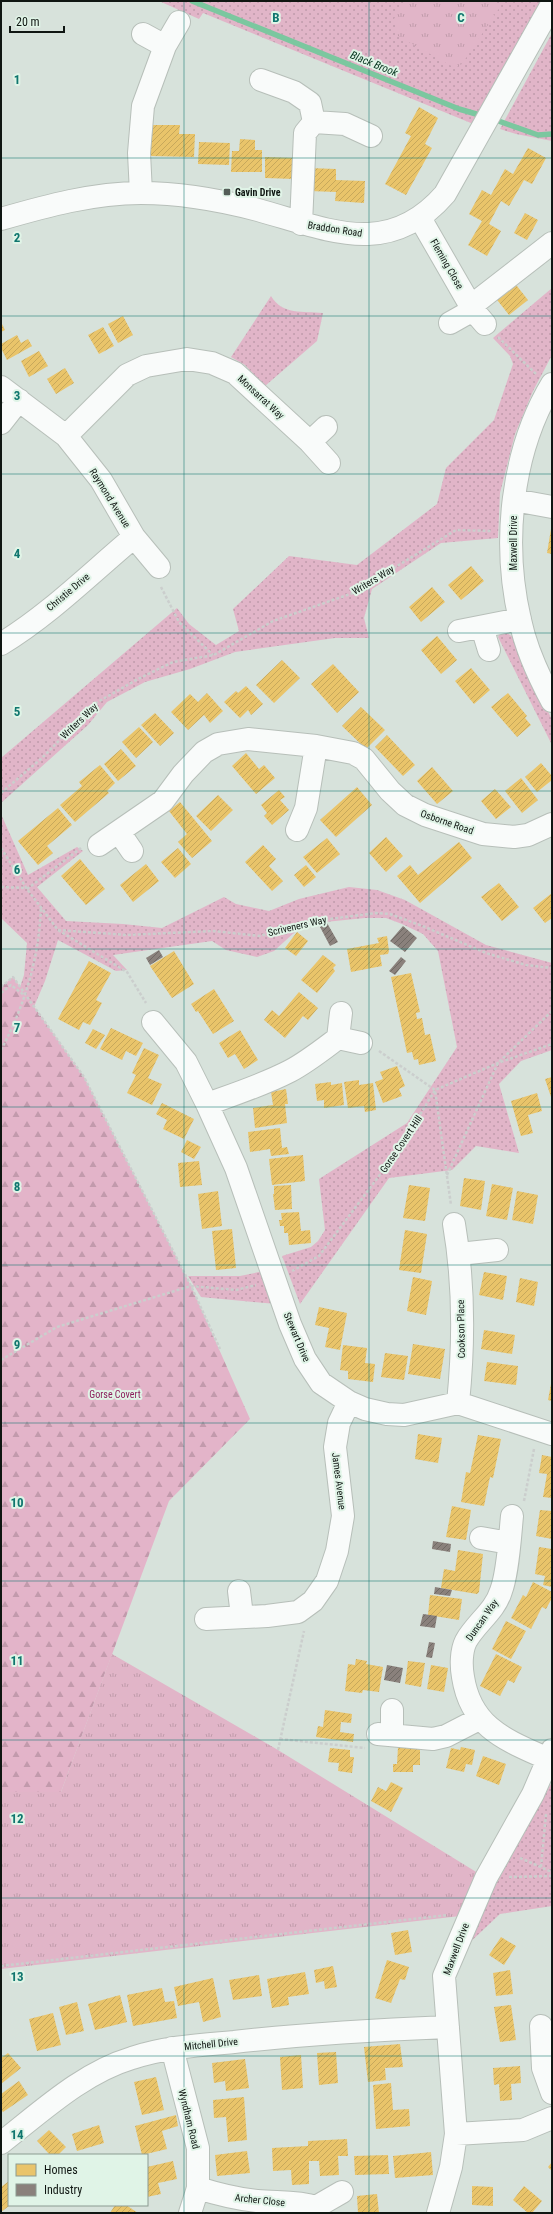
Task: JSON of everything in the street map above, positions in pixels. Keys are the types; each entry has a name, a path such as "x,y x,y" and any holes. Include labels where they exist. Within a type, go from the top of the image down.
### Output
{"street":[{"name":"Braddon Road","path":"1,219 75,200 106,195 141,193 225,202 301,224 341,232 369,234 386,232 420,218 431,210 444,194 483,128 552,4"},
{"path":"141,193 139,153 144,106 165,46 179,22"},
{"path":"143,34 165,46"},
{"path":"262,80 294,92 310,103 314,122 305,134 301,224"},
{"path":"314,122 345,124 371,136"},
{"name":"Fleming Close","path":"420,218 476,313"},
{"path":"450,324 476,313 552,242"},
{"name":"Monsarrat Way","path":"66,436 127,375 146,366 187,360 212,363 235,373 310,442 329,462"},
{"name":"Maxwell Drive","path":"551,386 536,415 523,453 514,500 512,531 513,574 520,619 536,672 552,701"},
{"name":"Raymond Avenue","path":"1,387 66,436 101,480 134,537 159,567"},
{"path":"1,423 19,400"},
{"path":"310,442 326,427"},
{"path":"514,500 552,507"},
{"name":"Christie Drive","path":"1,644 16,635 65,596 134,537"},
{"path":"459,630 520,619"},
{"path":"482,627 489,650"},
{"name":"Osborne Road","path":"99,845 163,801 192,764 218,744 248,739 316,746 353,754 364,759 390,791 405,805 424,815 483,834 514,837 528,835 552,824"},
{"path":"297,830 306,808 316,746"},
{"path":"118,832 132,851"},
{"path":"338,1038 341,1013"},
{"name":"Stewart Drive","path":"153,1022 186,1062 207,1104 236,1168 275,1281 305,1359 321,1382 349,1402 365,1409 393,1414 404,1415 458,1403"},
{"path":"207,1104 259,1085 290,1071 338,1038 361,1043"},
{"name":"Cookson Place","path":"454,1224 459,1254 462,1361 458,1403"},
{"path":"459,1254 498,1250"},
{"name":"James Avenue","path":"206,1619 242,1616 268,1616 298,1612 313,1601 328,1581 337,1551 343,1516 334,1447 339,1423 349,1402"},
{"path":"458,1403 545,1432"},
{"name":"Duncan Way","path":"512,1516 501,1591 493,1607 476,1626 466,1642 462,1657 465,1688 470,1704 479,1719 493,1731 511,1742 550,1754"},
{"path":"481,1538 509,1543"},
{"path":"239,1591 242,1616"},
{"path":"392,1710 385,1734 433,1739 446,1736 479,1719"},
{"name":"Maxwell Drive","path":"438,2213 451,2167 456,2134 444,1976 486,1878 500,1849 533,1794 550,1754"},
{"path":"541,2026 543,2068 552,2093"},
{"name":"Mitchell Drive","path":"1,2143 66,2092 131,2058 172,2048 301,2034 448,2027"},
{"name":"Wyndham Road","path":"172,2048 198,2148 198,2188 190,2213"},
{"path":"456,2134 524,2130 552,2118"},
{"name":"Archer Close","path":"198,2188 224,2196 255,2201 304,2203 317,2210"},
{"path":"317,2210 342,2192"}],"path":[{"path":"476,313 551,386"},
{"name":"Writers Way","path":"1,793 42,758 96,703 172,662 214,655 273,621 353,593 456,530 512,531"},
{"path":"159,567 156,579 180,622 214,655"},
{"path":"1,887 27,888 86,844 99,845"},
{"path":"1,848 27,888 58,930 127,972 149,1008 153,1022"},
{"path":"1,1050 26,996 37,950 41,907"},
{"name":"Scriveners Way","path":"58,930 127,935 213,931 260,936 308,922 376,913 390,914 486,953 526,965 552,968"},
{"path":"1,987 13,977 84,1077 191,1286 220,1349"},
{"path":"1,993 11,985 26,996"},
{"path":"446,1175 498,1063 552,1011"},
{"path":"361,1043 367,1043 435,1090 454,1224"},
{"path":"435,1090 498,1063 552,1044"},
{"name":"Gorse Covert Hill","path":"191,1286 236,1290 275,1281 319,1256 400,1148 435,1090"},
{"path":"1,1360 57,1327 191,1286"},
{"path":"512,1516 522,1509 545,1432"},
{"path":"278,1750 304,1633 298,1612"},
{"path":"280,1739 371,1749 385,1734"},
{"path":"533,1794 546,1807 540,1867"},
{"path":"500,1849 552,1872"},
{"path":"486,1878 552,1876"},
{"path":"1,1966 441,1915 469,1915"}],"green space":[{"path":"159,1 552,1 483,128 203,13 199,19"},
{"path":"404,1 490,1 500,7 462,64 455,68 398,36 394,19"},
{"path":"552,33 552,141 516,134 500,129"},
{"path":"552,288 552,355 533,391 515,434 500,493 498,538 441,543 372,589 364,618 369,638 335,638 235,652 190,669 145,682 107,702 88,725 1,803 1,758 177,608 189,624 216,645 239,631 233,609 289,556 357,565 437,504 446,468 494,420 513,364 510,356 493,338"},
{"path":"271,296 276,302 287,309 301,312 323,313 317,341 265,386 245,365 231,357"},
{"path":"502,630 513,637 552,720 552,745 498,637"},
{"path":"1,814 28,875 77,847 83,851 37,887 66,921 162,928 224,897 236,904 269,911 299,899 349,887 377,890 405,900 486,945 552,963 552,1050 521,1061 499,1084 519,1153 476,1146 452,1170 389,1178 300,1304 282,1256 311,1247 318,1241 325,1230 319,1179 407,1123 457,1047 438,951 423,934 386,918 365,918 315,923 296,931 274,951 257,957 226,950 212,941 113,955 127,970 116,971 58,940 45,981 33,1009 19,990 24,975 27,943 1,918"},
{"name":"Gorse Covert","path":"13,977 84,1077 191,1286 250,1419 169,1501 61,1792 1,1792 1,987"},
{"path":"264,1271 276,1304 201,1297 188,1276 240,1276"},
{"path":"112,1654 278,1750 486,1878 469,1915 1,1969 1,1792 61,1792"},
{"path":"552,1782 552,1906 500,1914 466,1946 464,1943"}],"building: Homes":[{"path":"419,107 438,118 425,144 432,148 406,195 385,184 411,136 405,133"},
{"path":"151,125 180,125 179,134 195,134 194,157 150,156"},
{"path":"240,139 255,140 255,150 262,150 262,172 231,172 232,151 239,151"},
{"path":"199,142 230,143 229,165 198,164"},
{"path":"528,148 546,158 532,184 524,180 509,206 501,201 489,224 501,231 487,256 468,245 482,221 469,214 482,190 491,195 505,169 513,174"},
{"path":"265,157 296,158 295,179 265,178"},
{"path":"309,168 336,169 336,180 365,181 364,203 335,201 336,192 309,191"},
{"path":"525,213 538,220 527,240 514,233"},
{"path":"513,281 528,300 509,315 494,296"},
{"path":"123,316 133,335 118,343 108,324"},
{"path":"1,322 5,330 1,332"},
{"path":"103,327 114,346 99,354 88,335"},
{"path":"17,335 21,343 28,339 32,346 7,360 1,348 1,344"},
{"path":"39,351 48,366 29,377 21,361"},
{"path":"65,368 74,383 56,394 47,379"},
{"path":"552,529 552,554 547,553"},
{"path":"471,566 484,581 461,600 448,585"},
{"path":"432,587 445,602 421,622 409,607"},
{"path":"437,636 457,660 441,674 421,650"},
{"path":"282,660 300,678 274,703 256,685"},
{"path":"333,664 359,692 337,713 311,684"},
{"path":"471,668 490,690 474,704 455,681"},
{"path":"246,686 263,704 251,715 248,710 240,718 224,702 236,691 238,693"},
{"path":"207,693 223,711 210,723 204,715 188,730 171,712 190,694 198,702"},
{"path":"508,693 527,716 525,718 531,725 517,737 491,707"},
{"path":"361,707 385,730 366,749 342,726"},
{"path":"155,713 174,733 160,746 141,725"},
{"path":"139,727 153,742 136,758 122,742"},
{"path":"387,735 415,765 403,776 375,747"},
{"path":"121,749 136,766 118,781 104,764"},
{"path":"246,753 259,769 264,765 275,778 256,794 232,766"},
{"path":"541,763 552,776 552,780 537,792 525,777"},
{"path":"100,765 115,783 107,791 109,793 75,822 60,805 82,786 79,782"},
{"path":"432,767 453,791 437,804 417,781"},
{"path":"521,778 538,800 522,813 505,791"},
{"path":"357,787 372,805 336,837 320,820"},
{"path":"495,789 511,807 496,819 481,801"},
{"path":"279,790 285,797 280,800 289,810 272,825 264,816 267,813 261,805"},
{"path":"218,795 233,810 211,831 196,816"},
{"path":"180,802 212,841 192,858 178,842 187,834 169,811"},
{"path":"58,808 72,825 47,846 53,853 38,865 18,841"},
{"path":"386,837 403,856 386,872 369,853"},
{"path":"327,838 340,854 317,873 303,857"},
{"path":"459,842 472,858 420,903 397,876 410,865 418,875"},
{"path":"263,845 276,859 269,866 283,881 272,891 245,862"},
{"path":"178,848 191,864 175,878 161,862"},
{"path":"80,859 105,889 86,905 61,876"},
{"path":"146,864 159,881 133,902 120,885"},
{"path":"306,865 316,877 304,887 294,875"},
{"path":"499,883 519,907 502,921 481,897"},
{"path":"552,893 552,918 545,923 533,908"},
{"path":"297,932 308,941 296,956 285,948"},
{"path":"387,936 389,951 388,954 380,955 382,966 351,972 347,949 379,943 377,938"},
{"path":"174,951 194,984 172,998 150,966"},
{"path":"323,955 336,965 333,968 335,971 317,993 301,980"},
{"path":"89,961 111,973 96,1000 102,1003 90,1025 83,1022 79,1030 58,1019"},
{"path":"411,973 420,1012 416,1013 417,1019 422,1018 425,1035 430,1034 436,1061 419,1065 418,1059 414,1060 412,1052 407,1053 391,977"},
{"path":"214,989 234,1021 213,1034 198,1011 196,1012 191,1004"},
{"path":"299,992 318,1008 308,1020 303,1016 285,1038 264,1020 272,1010 279,1016"},
{"path":"111,1028 143,1043 136,1056 126,1051 122,1060 100,1049"},
{"path":"93,1029 105,1035 96,1049 85,1043"},
{"path":"240,1030 258,1060 244,1069 235,1054 228,1058 219,1043"},
{"path":"144,1048 159,1055 148,1078 162,1084 152,1105 127,1093 136,1075 132,1073"},
{"path":"397,1066 405,1086 399,1089 402,1096 383,1103 375,1082 383,1079 380,1072"},
{"path":"552,1077 552,1100 545,1079"},
{"path":"359,1080 359,1085 373,1083 376,1110 365,1112 364,1106 348,1108 344,1082"},
{"path":"331,1082 331,1085 342,1083 344,1105 324,1108 324,1100 317,1101 315,1084"},
{"path":"286,1089 288,1104 285,1104 287,1123 255,1128 253,1108 273,1105 271,1092"},
{"path":"537,1093 542,1111 528,1115 533,1133 521,1136 511,1101"},
{"path":"162,1103 194,1119 184,1139 163,1129 167,1120 156,1114"},
{"path":"280,1128 282,1148 287,1147 289,1154 271,1156 270,1149 250,1152 248,1132"},
{"path":"187,1140 201,1147 194,1159 181,1152"},
{"path":"303,1155 305,1181 272,1185 269,1159"},
{"path":"199,1161 202,1185 180,1187 178,1163"},
{"path":"464,1178 485,1181 481,1210 460,1206"},
{"path":"492,1184 513,1188 507,1220 486,1216"},
{"path":"291,1185 292,1209 275,1210 273,1194 274,1186"},
{"path":"409,1185 430,1188 425,1221 403,1218"},
{"path":"218,1191 222,1226 202,1229 198,1194"},
{"path":"517,1191 538,1195 533,1224 512,1220"},
{"path":"299,1212 301,1231 310,1230 311,1243 289,1245 288,1233 284,1233 284,1226 280,1226 279,1220 282,1220 281,1213"},
{"path":"232,1229 236,1268 216,1270 212,1231"},
{"path":"405,1230 427,1234 421,1273 399,1270"},
{"path":"484,1272 507,1276 503,1300 479,1295"},
{"path":"413,1277 432,1281 426,1315 407,1311"},
{"path":"520,1278 538,1282 534,1306 516,1302"},
{"path":"319,1307 347,1313 340,1350 325,1347 329,1328 315,1325"},
{"path":"484,1330 515,1335 512,1354 481,1349"},
{"path":"413,1344 445,1349 440,1379 408,1374"},
{"path":"343,1345 367,1348 365,1363 375,1364 373,1382 348,1379 348,1371 340,1370"},
{"path":"385,1353 408,1356 404,1380 381,1377"},
{"path":"487,1362 518,1366 516,1385 484,1381"},
{"path":"552,1384 552,1401 548,1400"},
{"path":"418,1434 442,1438 438,1463 415,1459"},
{"path":"478,1435 501,1439 493,1478 490,1477 484,1506 461,1502 466,1472 470,1473"},
{"path":"542,1455 552,1457 552,1498 543,1497 547,1474 539,1473"},
{"path":"452,1506 471,1510 466,1540 446,1537"},
{"path":"540,1510 552,1511 552,1539 536,1536"},
{"path":"539,1547 552,1549 552,1587 543,1585 545,1576 535,1574"},
{"path":"458,1550 483,1554 479,1592 477,1594 441,1588 444,1569 455,1571"},
{"path":"533,1582 552,1592 552,1598 546,1609 542,1607 531,1629 511,1618 523,1595 526,1597"},
{"path":"430,1595 462,1599 459,1620 428,1615"},
{"path":"506,1621 526,1631 511,1659 492,1649"},
{"path":"496,1654 522,1667 514,1683 508,1680 500,1696 480,1686"},
{"path":"356,1659 367,1661 366,1664 383,1667 379,1692 363,1690 362,1693 345,1691 348,1664 355,1665"},
{"path":"408,1661 425,1663 421,1687 405,1684"},
{"path":"431,1665 448,1668 444,1692 427,1689"},
{"path":"325,1710 352,1714 351,1723 341,1722 340,1732 354,1734 353,1742 316,1737 318,1726 323,1727"},
{"path":"398,1747 420,1747 420,1765 413,1765 413,1772 393,1772 393,1764 397,1764"},
{"path":"461,1747 475,1750 472,1765 466,1764 464,1772 446,1768 451,1748 460,1750"},
{"path":"330,1748 350,1750 350,1757 354,1757 352,1773 338,1771 339,1763 328,1762"},
{"path":"483,1756 506,1764 499,1785 476,1776"},
{"path":"391,1782 403,1788 391,1812 371,1801 378,1787 386,1791"},
{"path":"408,1930 412,1952 395,1955 391,1933"},
{"path":"501,1937 516,1946 504,1965 489,1955"},
{"path":"387,1960 409,1967 405,1980 400,1979 391,2003 375,1998"},
{"path":"333,1966 337,1987 325,1989 324,1981 316,1983 314,1970"},
{"path":"510,1970 513,1994 496,1996 493,1973"},
{"path":"305,1972 309,1994 288,1997 289,2005 272,2008 267,1979"},
{"path":"259,1975 262,1996 233,2000 229,1980"},
{"path":"213,1978 221,2017 203,2022 199,2002 178,2006 174,1987"},
{"path":"162,1988 165,2002 174,2001 177,2018 133,2026 127,1995"},
{"path":"120,1995 127,2022 95,2030 88,2004"},
{"path":"77,2002 84,2031 66,2035 59,2007"},
{"path":"511,2005 516,2040 500,2042 494,2007"},
{"path":"53,2013 61,2045 37,2051 29,2019"},
{"path":"400,2044 403,2067 385,2068 386,2080 368,2082 364,2047"},
{"path":"336,2052 338,2083 319,2085 317,2053"},
{"path":"8,2053 21,2068 1,2084 1,2058"},
{"path":"301,2055 303,2088 282,2090 280,2057"},
{"path":"245,2059 249,2088 226,2091 225,2081 214,2083 212,2063"},
{"path":"520,2066 521,2083 511,2084 512,2100 500,2101 499,2084 494,2085 493,2068"},
{"path":"156,2077 164,2110 142,2115 134,2082"},
{"path":"19,2081 28,2095 3,2112 1,2110 1,2094"},
{"path":"391,2083 393,2110 409,2109 410,2126 376,2129 373,2085"},
{"path":"244,2097 247,2140 228,2142 226,2117 214,2118 213,2100"},
{"path":"176,2115 178,2126 162,2131 167,2149 142,2154 135,2126"},
{"path":"99,2125 104,2143 77,2151 72,2134"},
{"path":"49,2130 66,2147 59,2154 49,2154 37,2141"},
{"path":"347,2139 348,2156 338,2156 339,2175 320,2176 319,2161 309,2161 309,2184 292,2185 291,2170 273,2171 272,2148 308,2146 308,2141"},
{"path":"247,2151 250,2173 217,2176 215,2155"},
{"path":"431,2152 433,2175 395,2178 393,2156"},
{"path":"388,2155 389,2174 355,2175 354,2156"},
{"path":"173,2161 177,2179 158,2183 161,2194 148,2197 148,2167"},
{"path":"552,2162 552,2171 548,2167"},
{"path":"8,2182 9,2206 1,2212 1,2187"},
{"path":"472,2186 493,2187 493,2206 472,2205"},
{"path":"524,2186 542,2201 532,2213 528,2213 513,2200"},
{"path":"377,2194 379,2213 358,2213 357,2196"},
{"path":"114,2206 128,2206 138,2213 110,2213"}],"building: Industry":[{"path":"327,923 338,942 330,946 320,927"},
{"path":"403,926 417,938 405,952 390,941"},
{"path":"159,950 163,957 150,965 146,958"},
{"path":"401,957 406,961 395,975 389,971"},
{"path":"433,1541 451,1544 450,1552 432,1549"},
{"path":"435,1587 452,1590 450,1596 434,1594"},
{"path":"423,1614 437,1616 435,1628 420,1626"},
{"path":"429,1642 435,1643 432,1658 426,1657"},
{"path":"387,1665 403,1668 400,1683 384,1680"}],"waterway":[{"name":"Black Brook","path":"192,1 459,109 483,116"},
{"name":"Black Brook","path":"493,119 538,135 552,134"}],"place":[{"name":"Gavin Drive","path":"227,192"}]}
